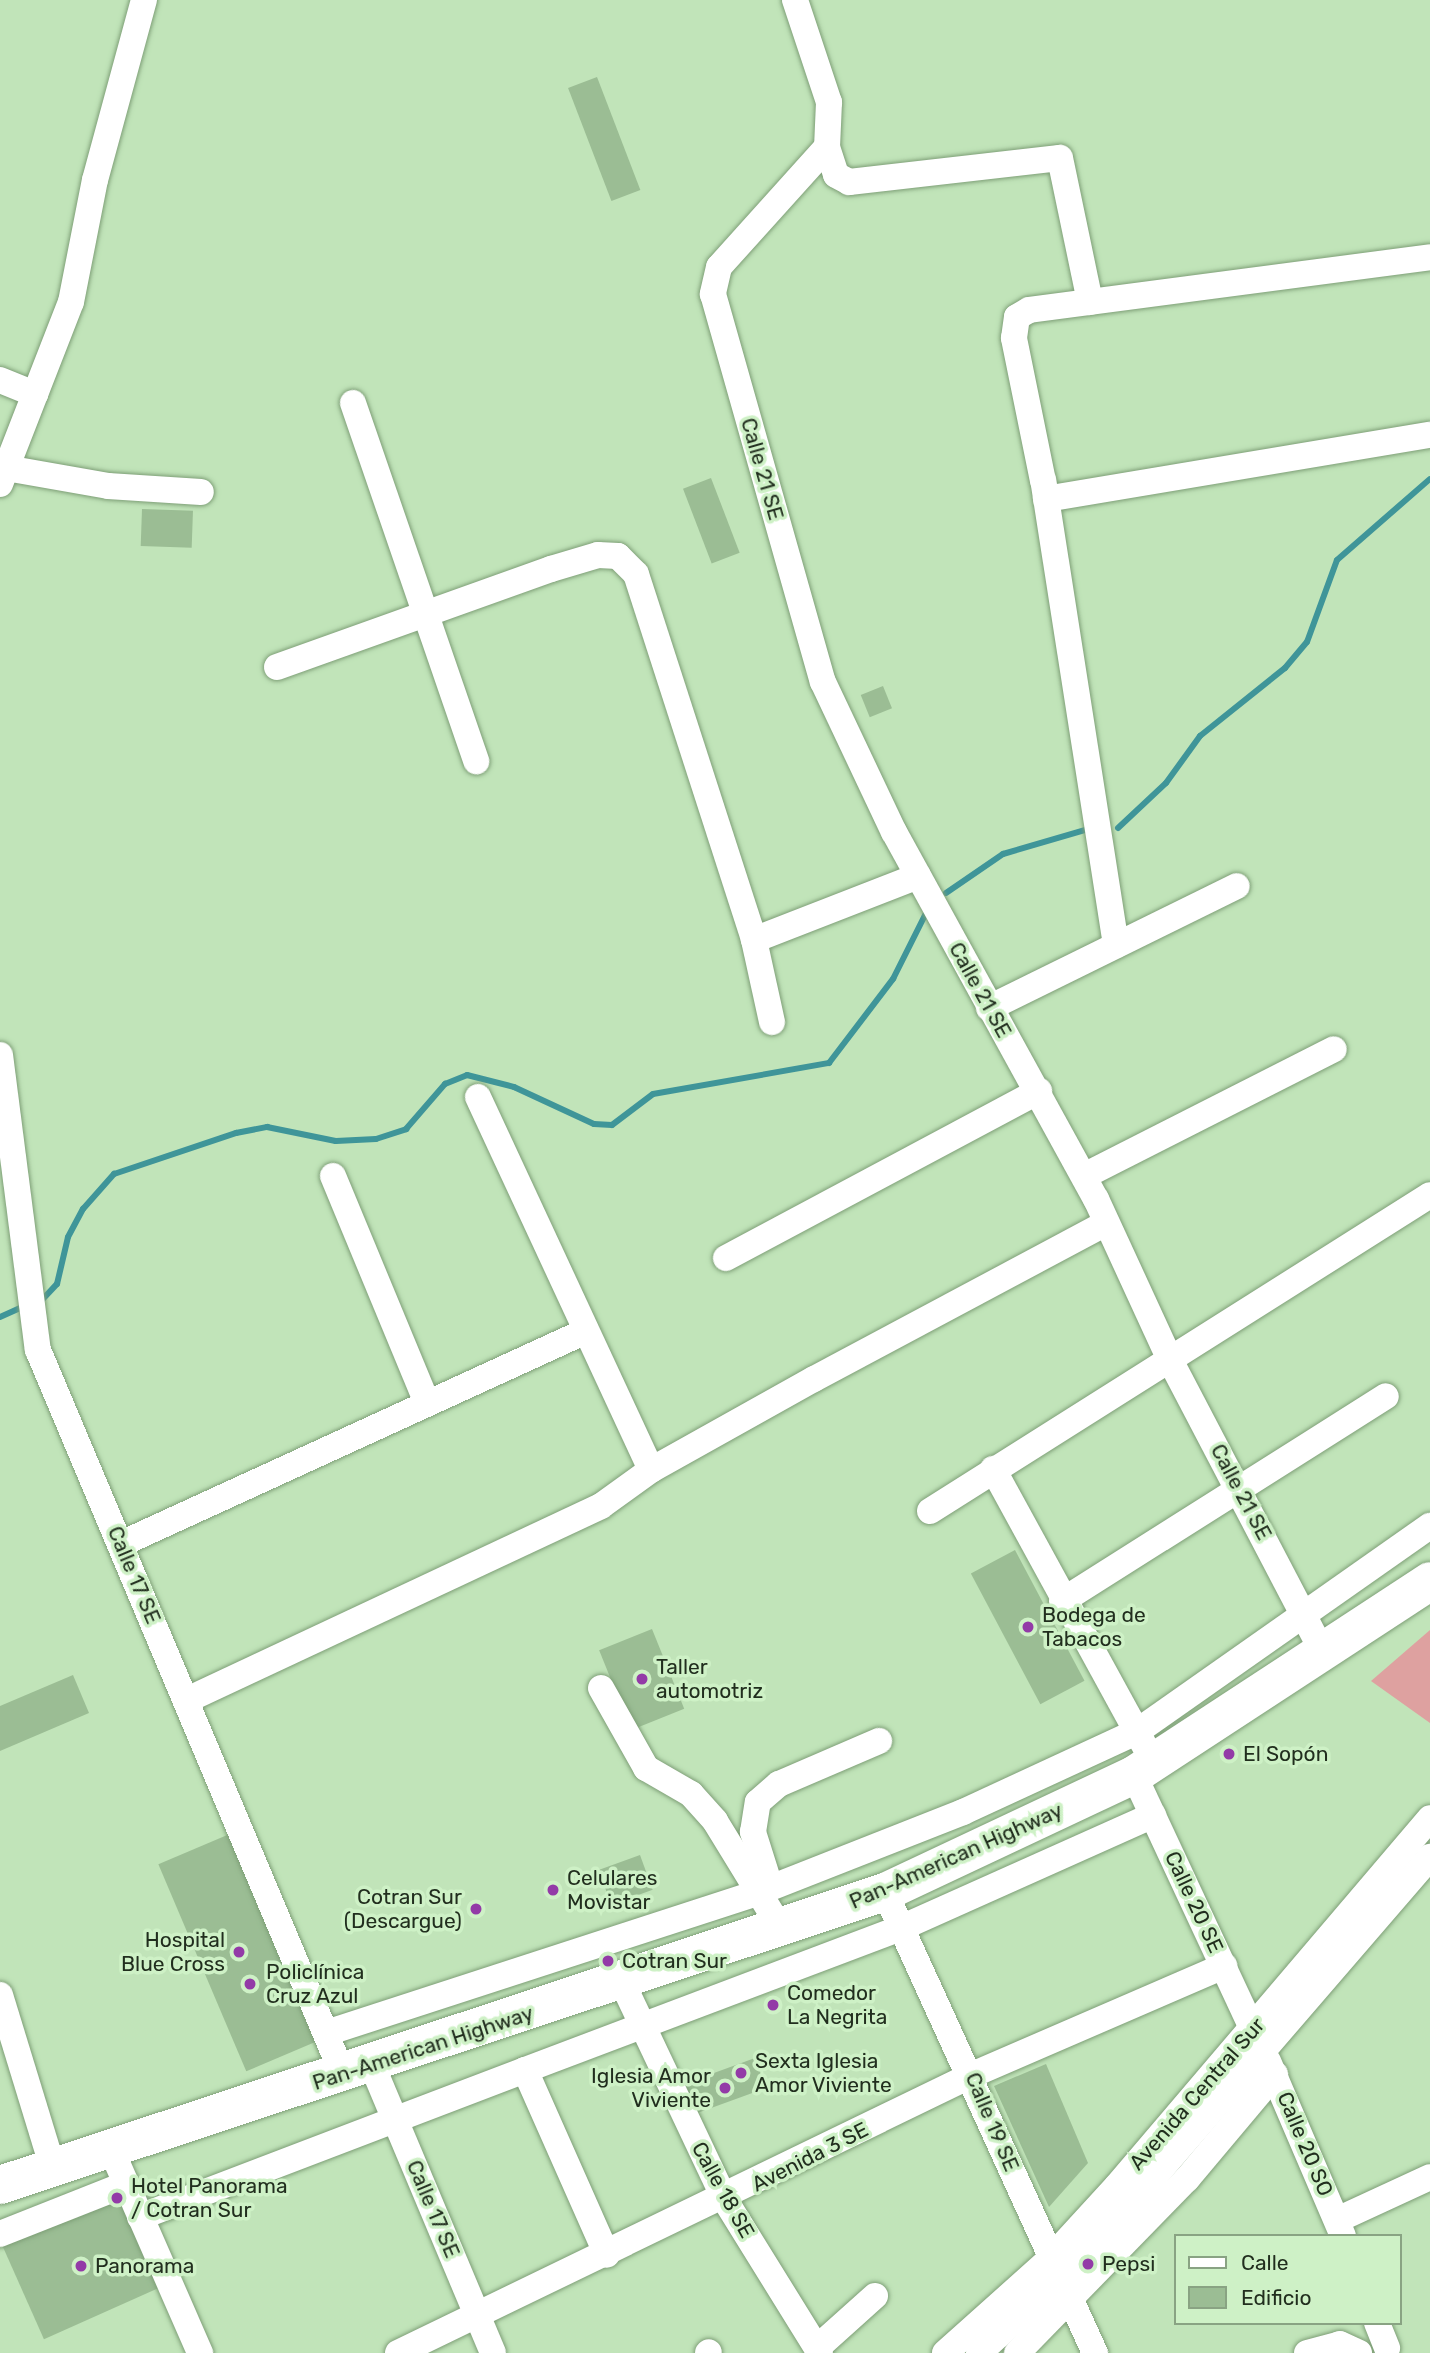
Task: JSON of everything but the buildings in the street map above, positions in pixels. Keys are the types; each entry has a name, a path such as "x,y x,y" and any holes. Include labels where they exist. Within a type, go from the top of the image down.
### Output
{"highway":[{"name":"Pan-American Highway","path":"0,2185 358,2070 885,1892 1142,1757 1324,1654 1430,1581"}],"street":[{"path":"144,0 95,180 71,302 3,476 201,492"},
{"path":"795,0 829,102 827,147 836,175 849,182 1060,158 1090,302"},
{"name":"Calle 21 SE","path":"827,147 719,267 713,294 823,682 918,876 1084,1176 1103,1224 1169,1358 1239,1487 1324,1654"},
{"path":"1116,945 1046,499 1014,328 1029,310 1430,257"},
{"path":"0,380 35,394"},
{"path":"353,403 421,615 475,761"},
{"path":"1046,499 1430,435"},
{"path":"277,667 586,558 618,556 636,574 754,940 772,1022"},
{"path":"754,940 918,876"},
{"path":"989,1008 1237,886"},
{"path":"1084,1176 1334,1049"},
{"name":"Calle 17 SE","path":"0,1055 38,1350 326,2033 394,2116 493,2353"},
{"path":"726,1258 1039,1091"},
{"path":"478,1097 651,1470"},
{"path":"333,1175 426,1400"},
{"path":"930,1511 1430,1195"},
{"path":"187,1700 601,1506 651,1470 1103,1224"},
{"path":"121,1544 426,1400 586,1331"},
{"path":"1062,1601 1387,1396"},
{"name":"Calle 20 SE","path":"993,1469 1142,1757 1153,1815 1264,2052"},
{"path":"326,2033 765,1890 963,1812 1142,1757 1305,1616 1430,1526"},
{"path":"601,1688 646,1768 691,1794 765,1890"},
{"path":"780,1927 765,1890 752,1832 758,1802 779,1784 879,1741"},
{"path":"140,2217 394,2116 641,2027 903,1927 1153,1815"},
{"name":"Avenida Central Sur","path":"1264,2052 1430,1818"},
{"name":"Avenida Central Sur","path":"979,2353 1059,2279 1264,2052 1430,1859"},
{"name":"Calle 19 SE","path":"885,1892 972,2075 1059,2279 1095,2353"},
{"name":"Avenida 3 SE","path":"398,2353 725,2200 972,2075 1224,1966"},
{"name":"Calle 18 SE","path":"622,1982 725,2200 819,2350"},
{"path":"0,1995 53,2168"},
{"path":"1017,2353 1059,2279 1187,2179 1264,2052"},
{"name":"Calle 20 SO","path":"1264,2052 1340,2228"},
{"path":"525,2070 607,2255"},
{"path":"111,2150 200,2353"},
{"path":"1340,2228 1430,2177"},
{"path":"0,2234 126,2184"},
{"name":"Avenida Central Sur","path":"945,2353 1059,2279"},
{"path":"819,2350 875,2296"},
{"path":"1378,2325 1387,2348"},
{"path":"1307,2353 1340,2344 1359,2353"}],"shaded area":[{"path":"1430,1630 1430,1723 1371,1681"}],"waterway":[{"path":"1118,828 1166,783 1200,736 1285,668 1307,642 1337,560 1430,479"},
{"path":"946,893 1003,854 1085,830"},
{"path":"42,1300 57,1284 68,1237 83,1209 114,1174 236,1133 267,1127 336,1141 376,1139 406,1129 445,1084 467,1075 514,1087 594,1124 612,1125 653,1094 829,1063 893,979 928,909"},
{"path":"0,1317 20,1308"}],"place":[{"name":"Bodega de Tabacos","path":"1028,1627"},
{"name":"Taller automotriz","path":"642,1679"},
{"name":"El Sopón","path":"1229,1754"},
{"name":"Celulares Movistar","path":"553,1890"},
{"name":"Cotran Sur (Descargue)","path":"476,1909"},
{"name":"Hospital Blue Cross","path":"239,1952"},
{"name":"Cotran Sur","path":"608,1961"},
{"name":"Policlínica Cruz Azul","path":"250,1984"},
{"name":"Comedor La Negrita","path":"773,2005"},
{"name":"Sexta Iglesia Amor Viviente","path":"741,2073"},
{"name":"Iglesia Amor Viviente","path":"725,2088"},
{"name":"Hotel Panorama / Cotran Sur","path":"117,2198"},
{"name":"Pepsi","path":"1088,2264"},
{"name":"Panorama","path":"81,2266"}]}
